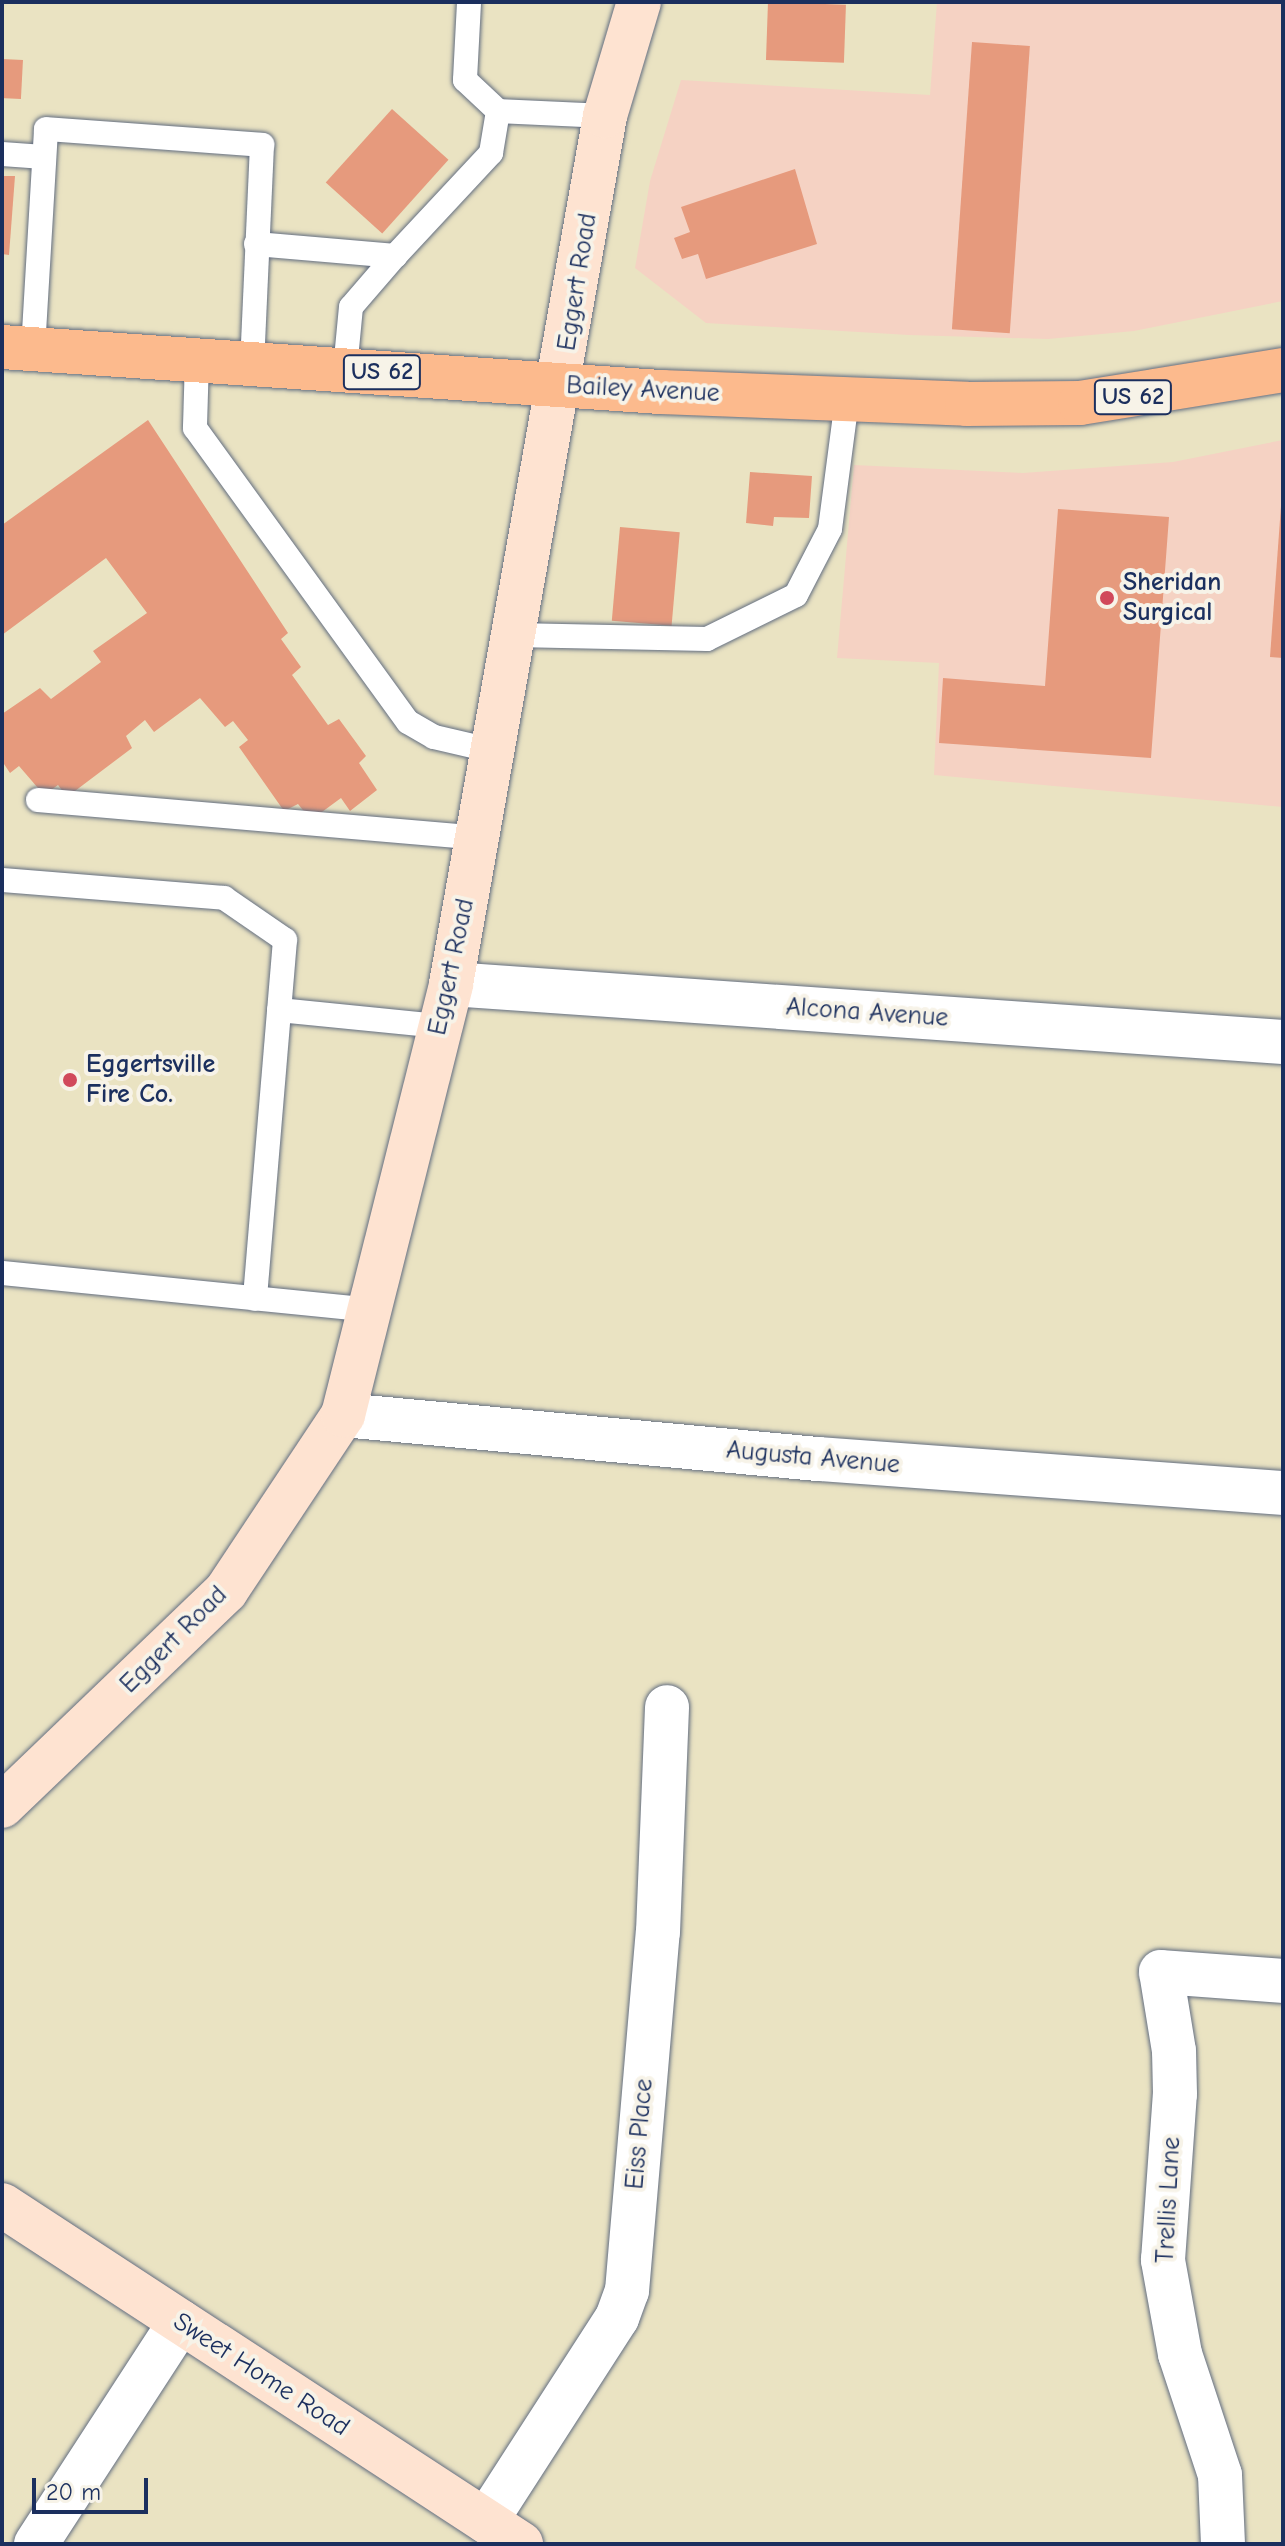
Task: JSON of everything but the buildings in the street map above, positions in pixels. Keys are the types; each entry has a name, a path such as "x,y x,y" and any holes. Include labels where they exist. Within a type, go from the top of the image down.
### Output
{"main road":[{"name":"Bailey Avenue","path":"17,348 561,386 847,399 1080,403 1283,370"}],"street":[{"name":"Eggert Road","path":"2,1806 226,1591 343,1415 451,984 561,386 605,116 639,2"},
{"name":"Alcona Avenue","path":"451,984 1283,1042"},
{"name":"Augusta Avenue","path":"343,1415 819,1459 1283,1493"},
{"name":"Eiss Place","path":"503,2532 617,2318 627,2291 658,1932 667,1707"},
{"name":"Trellis Lane","path":"1223,2544 1220,2475 1180,2354 1163,2260 1175,2080 1161,1972 1283,1981"},
{"name":"Sweet Home Road","path":"2,2205 503,2532"},
{"path":"36,2544 180,2322"}],"lane":[{"path":"469,3 465,80 498,111 605,116"},
{"path":"345,369 351,307 491,153 498,111"},
{"path":"17,348 46,129 262,145 252,363"},
{"path":"2,154 44,157"},
{"path":"256,244 395,256"},
{"path":"197,359 195,428 408,722 434,737 494,751"},
{"path":"514,635 707,639 796,595 830,529 847,399"},
{"path":"38,800 477,838"},
{"path":"2,880 224,898 285,940 255,1299"},
{"path":"279,1010 440,1026"},
{"path":"2,1273 370,1310"}],"shaded area":[{"path":"937,2 1283,2 1283,301 1134,331 1048,339 909,335 706,323 635,268 650,181 681,80 930,95"},
{"path":"1283,440 1283,807 934,775 939,663 837,658 854,465 1023,473 1173,462"}],"place":[{"name":"Sheridan Surgical","path":"1107,598"},
{"name":"Eggertsville Fire Co.","path":"70,1080"}]}
